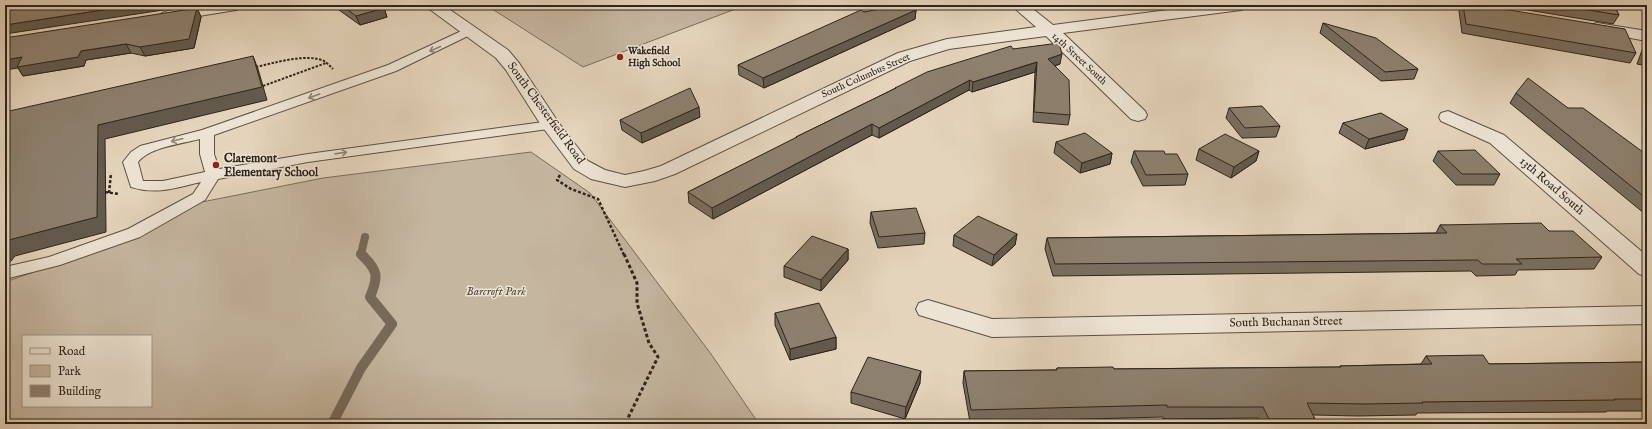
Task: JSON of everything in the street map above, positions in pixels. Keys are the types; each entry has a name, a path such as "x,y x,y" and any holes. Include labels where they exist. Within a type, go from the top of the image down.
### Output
{"street":[{"path":"153,18 236,5"},
{"name":"South Chesterfield Road","path":"433,5 502,54 551,125 581,165 598,175 625,181"},
{"name":"14th Street South","path":"1019,5 1064,43 1138,115"},
{"name":"South Columbus Street","path":"625,181 648,177 668,170 904,57 947,44 1241,5"},
{"path":"1584,25 1647,36"},
{"name":"13th Road South","path":"1448,117 1497,139 1647,270"},
{"name":"South Buchanan Street","path":"928,309 992,328 1647,315"}],"lane":[{"path":"470,30 392,68 207,133 145,149 136,155 130,162 136,184 146,187 163,186 213,175 308,158 551,125"},
{"path":"5,273 54,261 134,233 199,197 213,175 207,154 207,133"}],"path":[{"path":"251,68 299,60 316,60 324,61 337,72"},
{"path":"263,86 326,63"},
{"path":"561,174 557,180 562,185 598,199 637,283 637,303 649,343 658,357 625,424"}],"green space":[{"path":"486,5 733,5 738,8 583,67"},
{"name":"Barcroft Park","path":"531,152 590,193 711,354 759,424 5,424 5,282 135,237 202,202 323,178"}],"building":[{"path":"5,5 135,5 5,25"},
{"path":"341,5 380,5 384,8 356,16"},
{"path":"902,5 914,5 916,10 763,78 738,65 861,10 864,12"},
{"path":"1463,5 1479,5 1625,29 1636,53 1466,24"},
{"path":"1557,5 1614,5 1619,15"},
{"path":"197,8 189,39 140,47 126,44 81,51 78,57 17,67 22,57 5,60 5,38"},
{"path":"1323,23 1376,38 1418,69 1385,72"},
{"path":"1059,43 1062,54 1048,59 1069,80 1070,115 1034,112 1037,62 973,82 970,80 879,128 872,124 712,208 688,192 927,72 1011,46 1013,49"},
{"path":"1647,43 1647,55 1643,54"},
{"path":"253,56 262,87 98,125 97,217 5,241 5,112"},
{"path":"1528,78 1568,108 1583,108 1647,155 1647,199 1516,93"},
{"path":"690,88 699,107 641,133 620,120"},
{"path":"1262,106 1280,126 1245,128 1229,108"},
{"path":"1381,113 1408,129 1369,139 1343,123"},
{"path":"1085,133 1112,153 1082,163 1056,142"},
{"path":"1225,134 1259,151 1234,167 1199,149"},
{"path":"1475,150 1500,174 1462,174 1438,151"},
{"path":"1134,151 1164,151 1165,154 1177,154 1188,174 1146,175"},
{"path":"916,208 925,233 879,237 871,212"},
{"path":"978,216 1017,234 994,255 954,235"},
{"path":"1541,223 1549,231 1573,231 1602,257 1516,259 1522,264 1482,264 1478,260 1055,264 1047,238 1447,233 1440,225"},
{"path":"812,236 848,249 821,280 784,266"},
{"path":"819,303 836,337 790,349 775,313"},
{"path":"1483,355 1489,364 1647,362 1647,399 1365,404 1307,403 1315,419 1269,419 1263,407 1167,407 1167,405 971,410 964,371 1057,370 1057,368 1113,367 1114,369 1341,367 1340,366 1432,364 1426,356"},
{"path":"868,357 921,371 906,407 851,392"}],"waterway":[{"path":"332,424 361,368 392,324 370,297 376,278 374,269 361,254 365,237"}],"place":[{"name":"Wakefield High School","path":"620,57"},
{"name":"Claremont Elementary School","path":"216,165"}]}
